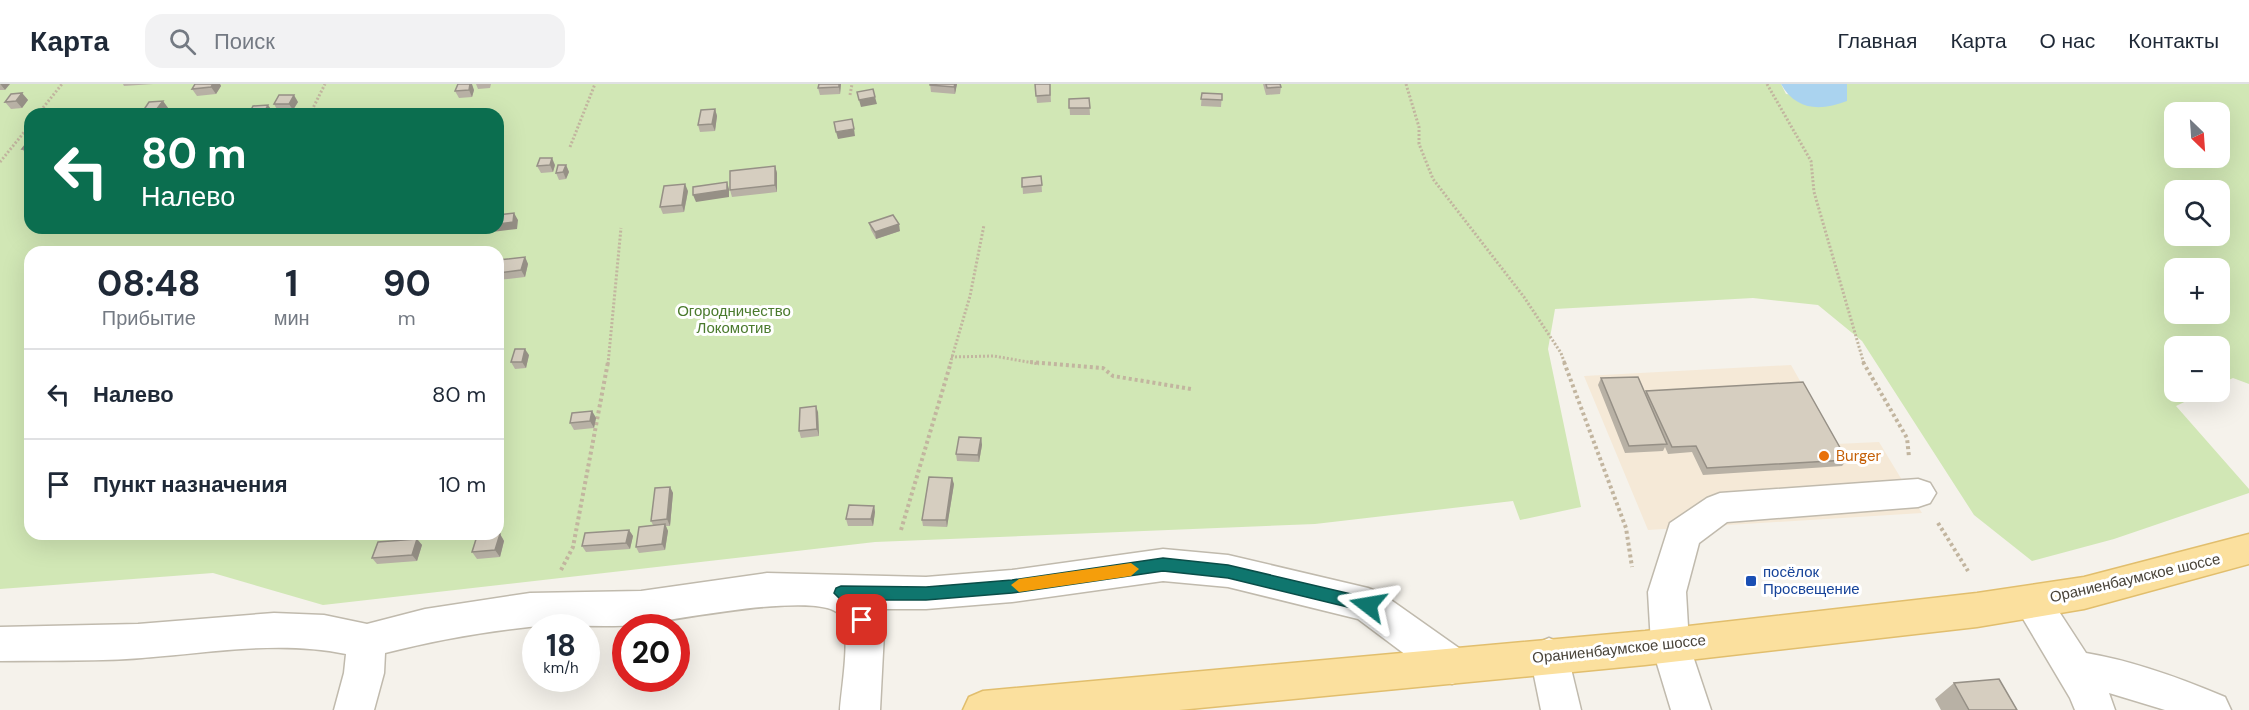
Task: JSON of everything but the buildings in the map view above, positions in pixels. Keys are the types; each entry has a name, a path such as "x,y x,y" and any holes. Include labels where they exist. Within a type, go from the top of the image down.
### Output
{"main road":[{"name":"Ораниенбаумское шоссе","path":"983,710 1837,627 2032,602 2084,593 2249,549"}],"street":[{"path":"1691,710 1670,644 1667,592 1683,534 1720,508 1918,493"},
{"path":"0,644 138,641 274,630 324,632 367,641 425,626 530,610 641,608 767,589 841,593 926,593 1012,586 1163,565 1228,571 1368,605 1452,666"},
{"path":"841,593 858,607 865,633 860,710"},
{"path":"2032,602 2087,689 2095,710"},
{"path":"354,710 364,673 367,641"},
{"path":"1548,656 1561,710"},
{"path":"2074,669 2132,681 2211,710"}],"path":[{"path":"43,108 62,84"},
{"path":"313,108 324,84"},
{"path":"570,147 595,84"},
{"path":"849,95 852,84"},
{"path":"1406,84 1416,116 1419,144 1433,179 1524,297 1561,353 1626,528 1633,572"},
{"path":"1767,84 1811,161 1814,192 1860,356 1907,438"},
{"path":"0,162 24,132"},
{"path":"901,530 970,296 984,225"},
{"path":"530,610 552,588 573,547 610,353 621,228"},
{"path":"951,357 994,356 1042,364 1103,368 1113,376 1191,389"}],"shaded area":[{"path":"1791,365 1836,444 1879,442 1922,513 1648,530 1584,376"}],"green space":[{"name":"Огородничество Локомотив","path":"0,84 1781,84 1786,94 1847,101 1847,84 2249,84 2249,384 2233,378 2230,379 2230,336 2164,336 2164,402 2184,402 2176,406 2249,489 2249,493 2114,539 2032,561 1974,515 1862,341 1818,305 1753,298 1555,309 1548,349 1581,507 1520,520 1513,501 1315,524 875,542 323,605 213,573 0,589"}],"water":[{"path":"1781,84 1847,84 1847,101 1819,107 1802,104 1787,93"}],"slow traffic":[{"path":"1019,585 1131,569"}],"place":[{"name":"Burger","path":"1824,456"},
{"name":"посёлок Просвещение","path":"1751,581"}],"route":[{"path":"862,620 858,607 841,593 926,593 1012,586 1163,565 1228,571 1368,605"}]}
